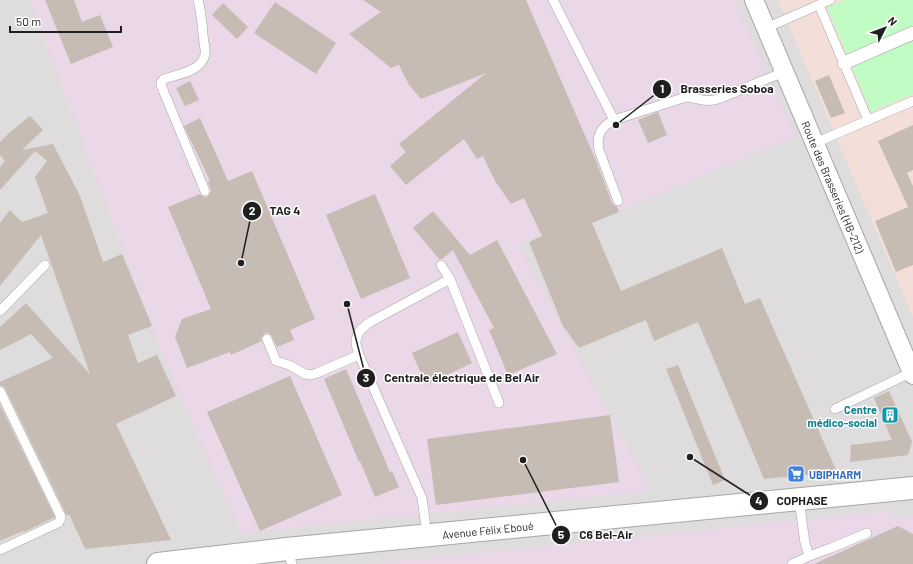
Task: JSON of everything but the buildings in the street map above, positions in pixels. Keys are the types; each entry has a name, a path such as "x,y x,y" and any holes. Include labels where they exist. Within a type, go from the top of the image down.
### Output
{"street":[{"name":"Route des Brasseries (HB-212)","path":"754,0 912,374"},
{"path":"844,63 913,33"},
{"name":"Avenue Félix Eboué","path":"158,564 290,556 427,535 913,488"}],"lane":[{"path":"198,0 205,55 201,63 195,68 164,79 161,82 161,85 205,191"},
{"path":"554,0 614,120"},
{"path":"766,28 830,0"},
{"path":"819,5 868,120"},
{"path":"618,201 599,150 598,141 601,131 608,123 686,97 710,101 718,99 784,72"},
{"path":"815,144 913,101"},
{"path":"0,311 45,265"},
{"path":"441,265 450,279 499,403"},
{"path":"427,535 422,498 359,355 356,342 357,336 362,328 367,324 450,279"},
{"path":"267,339 276,361 289,365 304,374 311,375 317,373 359,355"},
{"path":"835,409 912,374"},
{"path":"0,391 61,517 58,523 0,550"},
{"path":"799,499 805,543 809,556"},
{"path":"792,564 867,534"}],"shaded area":[{"path":"0,0 913,0 913,564 0,564"},
{"path":"30,0 363,0 381,12 400,0 734,0 796,136 564,235 560,227 518,244 651,491 242,533 166,363"},
{"path":"778,0 913,0 913,317 835,135"},
{"path":"891,511 894,518 913,516 913,564 370,564"}],"green space":[{"path":"845,0 913,0 913,94 871,112 827,7"}],"place":[{"name":"Brasseries Soboa","path":"616,125"},
{"name":"TAG 4","path":"241,263"},
{"name":"Centrale électrique de Bel Air","path":"347,304"},
{"name":"Centre médico-social","path":"890,415"},
{"name":"COPHASE","path":"690,457"},
{"name":"C6 Bel-Air","path":"523,460"},
{"name":"UBIPHARM","path":"796,474"}]}
